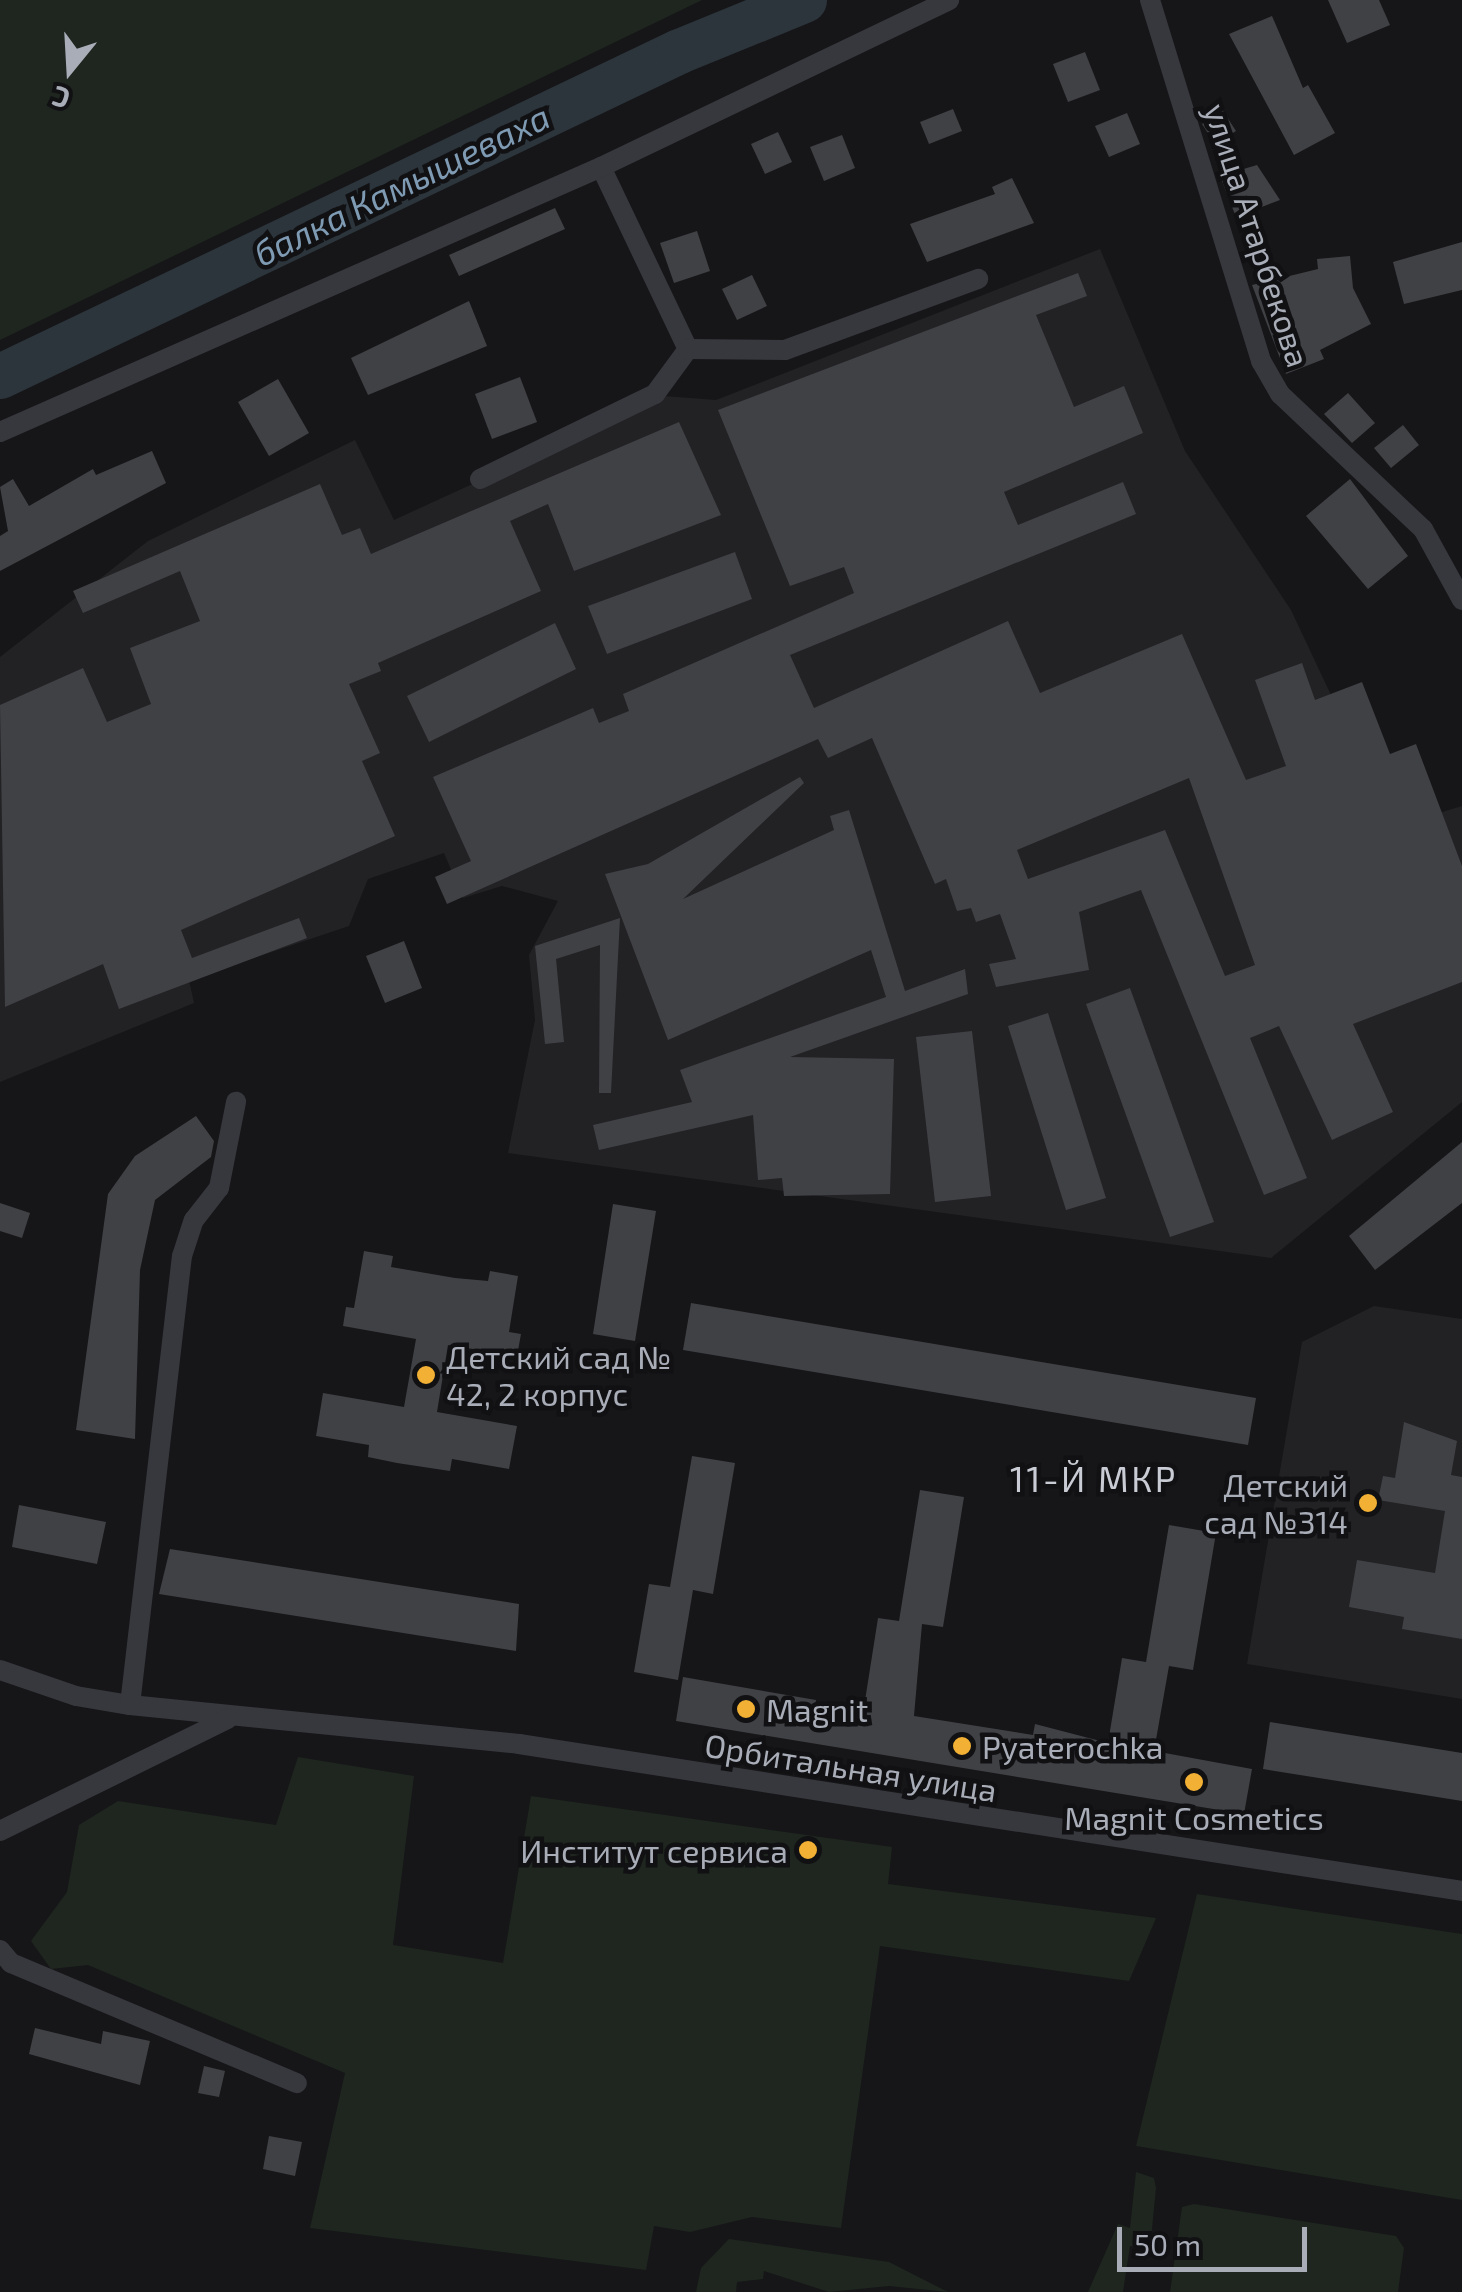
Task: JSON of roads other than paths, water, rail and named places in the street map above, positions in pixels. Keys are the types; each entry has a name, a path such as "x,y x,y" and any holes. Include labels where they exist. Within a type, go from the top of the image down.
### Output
{"street":[{"path":"0,432 601,167 948,0"},
{"name":"улица Атарбекова","path":"1150,0 1261,361 1280,394 1423,529 1462,600"},
{"path":"601,167 688,349"},
{"path":"688,349 785,350 978,279"},
{"path":"480,479 655,394 688,349"},
{"path":"130,1704 182,1256 194,1220 219,1188 236,1102"},
{"name":"Орбитальная улица","path":"0,1670 76,1696 228,1720 519,1744 1462,1891"},
{"path":"0,1831 228,1720"},
{"path":"0,1950 11,1963 297,2083"}],"waterway":[{"name":"балка Камышеваха","path":"0,376 679,51 804,0"}],"place":[{"name":"Детский сад № 42, 2 корпус","path":"426,1375"},
{"name":"Детский сад №314","path":"1368,1503"},
{"name":"Magnit","path":"746,1709"},
{"name":"Pyaterochka","path":"962,1746"},
{"name":"Magnit Cosmetics","path":"1194,1782"},
{"name":"Институт сервиса","path":"808,1850"}],"district":[{"name":"11-Й МКР","path":"1094,1478"}]}
